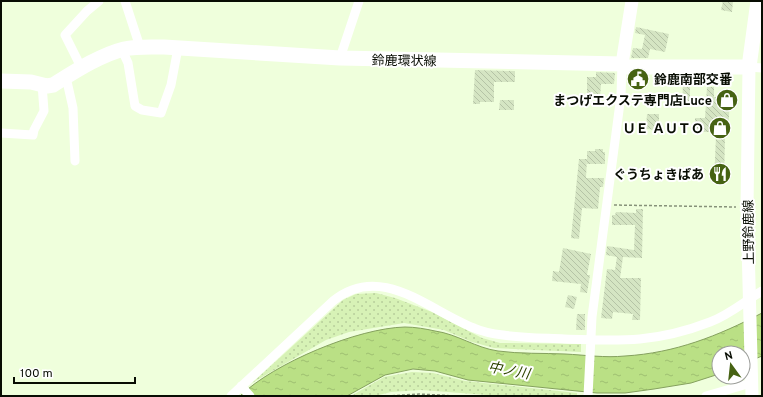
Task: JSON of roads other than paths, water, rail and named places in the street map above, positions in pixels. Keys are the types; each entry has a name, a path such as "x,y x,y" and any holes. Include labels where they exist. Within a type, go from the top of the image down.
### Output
{"main road":[{"path":"622,64 632,1"},
{"path":"756,68 758,1"},
{"name":"鈴鹿環状線","path":"1,81 53,85 82,68 122,50 140,46 340,58 622,64 627,67 756,68"},
{"name":"上野鈴鹿線","path":"751,390 747,207 756,68"}],"street":[{"path":"82,68 65,35 87,11 99,1"},
{"path":"125,1 140,46"},
{"path":"340,58 359,1"},
{"path":"122,50 128,62 135,106 142,110 161,113 171,85 178,48"},
{"path":"588,396 599,258 607,205 620,95 622,64"},
{"path":"66,77 73,108 75,161"},
{"path":"1,133 33,135 44,111 42,84"},
{"path":"231,396 333,300 343,292 362,286 381,287 399,291 416,298 474,328 490,333 593,341 635,340 666,336 712,322 749,302 762,291"},
{"path":"241,386 250,396"},
{"path":"706,396 751,390"}],"water":[{"name":"中ノ川","path":"762,313 762,356 751,361 751,345 711,345 711,377 691,383 625,393 597,393 468,380 435,371 413,369 385,375 347,396 240,396 274,371 295,360 341,341 386,329 405,327 428,330 451,335 482,347 498,351 618,357 679,347 729,329"}],"place":[{"name":"鈴鹿南部交番","path":"638,79"},
{"name":"まつげエクステ専門店Luce","path":"727,100"},
{"name":"ＵＥ ＡＵＴＯ","path":"720,128"},
{"name":"ぐうちょきぱあ","path":"720,174"}]}
